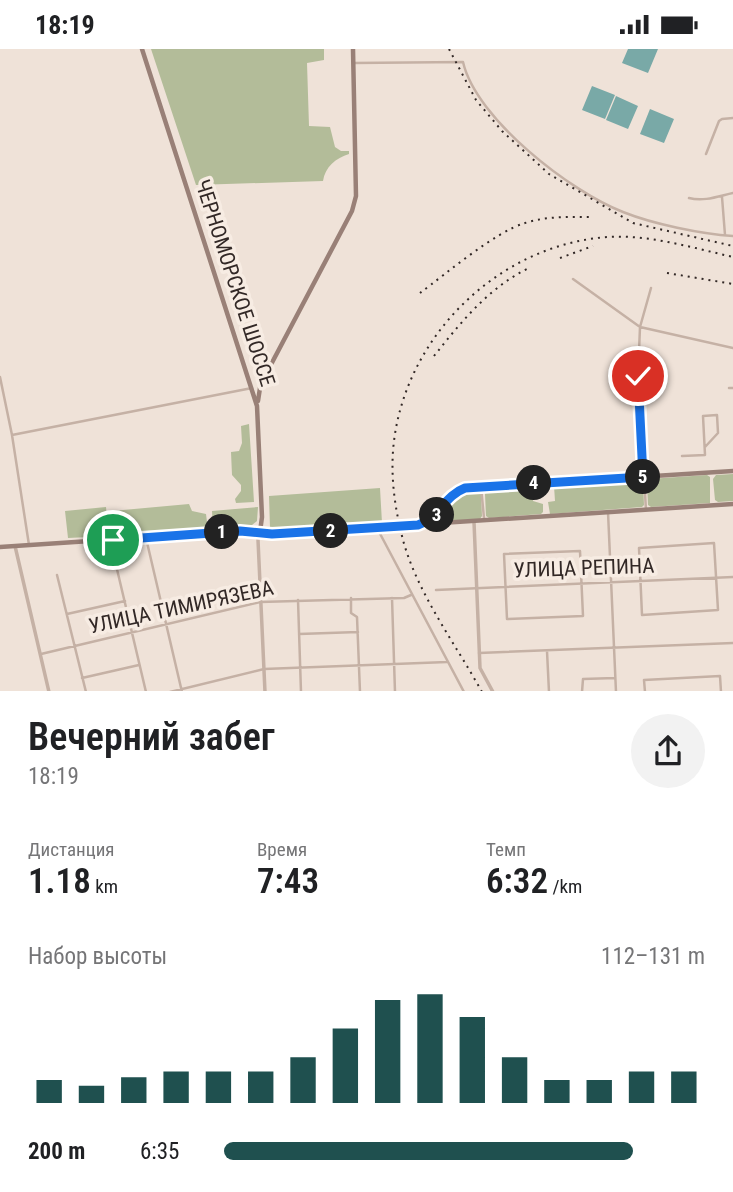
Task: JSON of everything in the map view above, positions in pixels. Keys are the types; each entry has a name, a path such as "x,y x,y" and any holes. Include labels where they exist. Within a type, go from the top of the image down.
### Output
{"main road":[{"name":"ЧЕРНОМОРСКОЕ ШОССЕ","path":"142,49 257,406 262,517 260,533"},
{"path":"257,406 266,374 352,211 356,196 353,49"},
{"path":"252,388 266,374"},
{"path":"418,525 429,521 451,496 465,488 733,471"},
{"path":"0,547 240,531 289,533 377,528 733,504"},
{"path":"262,517 268,531 289,533"}],"street":[{"path":"353,63 463,62 466,76 489,110 521,146 570,184 621,212 649,221 733,236"},
{"path":"706,154 719,121 733,118"},
{"path":"690,198 696,200 722,197 733,193"},
{"path":"722,197 725,235"},
{"path":"573,279 640,327 733,348"},
{"path":"646,510 638,376 640,327 651,288"},
{"path":"0,377 29,545"},
{"path":"12,435 252,388"},
{"path":"682,456 705,455 703,416 717,415 718,433 705,447"},
{"path":"481,487 484,521"},
{"path":"443,506 442,517 448,523"},
{"path":"608,513 616,691"},
{"path":"474,522 480,668 493,691"},
{"path":"377,528 464,691"},
{"path":"260,533 258,540 265,691"},
{"path":"145,538 182,690"},
{"path":"122,539 127,562 116,565 146,691"},
{"path":"714,543 718,610 642,615 641,581 639,548 714,543"},
{"path":"15,546 49,691"},
{"path":"580,551 582,584 583,617 507,619 504,554 580,551"},
{"path":"57,575 86,691"},
{"name":"УЛИЦА РЕПИНА","path":"436,590 733,577"},
{"name":"УЛИЦА ТИМИРЯЗЕВА","path":"41,654 260,601 404,598 411,595"},
{"path":"351,598 351,613 357,617 360,691"},
{"path":"392,598 395,691"},
{"path":"298,600 302,691"},
{"path":"66,614 124,601"},
{"path":"299,634 358,632"},
{"path":"479,653 733,643"},
{"path":"547,651 549,691"},
{"path":"170,691 264,670 447,662"},
{"path":"82,678 139,665"},
{"path":"645,691 644,680 720,676 721,691"},
{"path":"582,691 583,679 615,678"}],"green space":[{"path":"151,49 324,49 324,60 307,63 309,126 330,127 335,147 341,151 349,151 349,154 332,164 323,181 196,185"},
{"path":"249,424 254,502 236,503 241,485 232,475 231,452 239,451 242,443 241,426"},
{"path":"733,474 733,501 718,502 715,500 713,479 716,475"},
{"path":"710,477 710,503 648,505 649,479"},
{"path":"639,480 643,482 642,507 550,514 548,502 555,501 554,486"},
{"path":"532,487 533,501 543,504 541,514 489,518 486,516 487,490"},
{"path":"380,488 382,523 270,528 269,496"},
{"path":"464,491 478,491 481,494 482,516 480,519 449,521 443,513 444,509"},
{"path":"189,504 192,511 206,514 208,530 114,536 112,511"},
{"path":"106,507 109,536 68,538 65,511"},
{"path":"258,507 257,521 252,525 213,528 212,511"}],"water":[{"path":"628,49 658,49 648,73 622,63"},
{"path":"592,86 615,95 605,119 582,110"},
{"path":"616,96 638,106 628,129 606,120"},
{"path":"650,109 674,119 664,143 640,134"}],"railway":[{"path":"449,49 476,100 502,131 549,174 633,223 733,246"},
{"path":"420,293 471,254 513,228 542,219 591,217"},
{"path":"481,691 426,596 402,536 396,504 393,451 400,412 413,374 433,340 458,309 488,283 521,262 558,246 597,238 631,237 665,241 733,257"},
{"path":"560,258 593,246"},
{"path":"434,356 489,295 531,267"},
{"path":"667,273 733,284"}],"route":[{"path":"113,540 240,531 272,534 418,525 436,516 451,496 465,488 643,477 638,376"}]}
